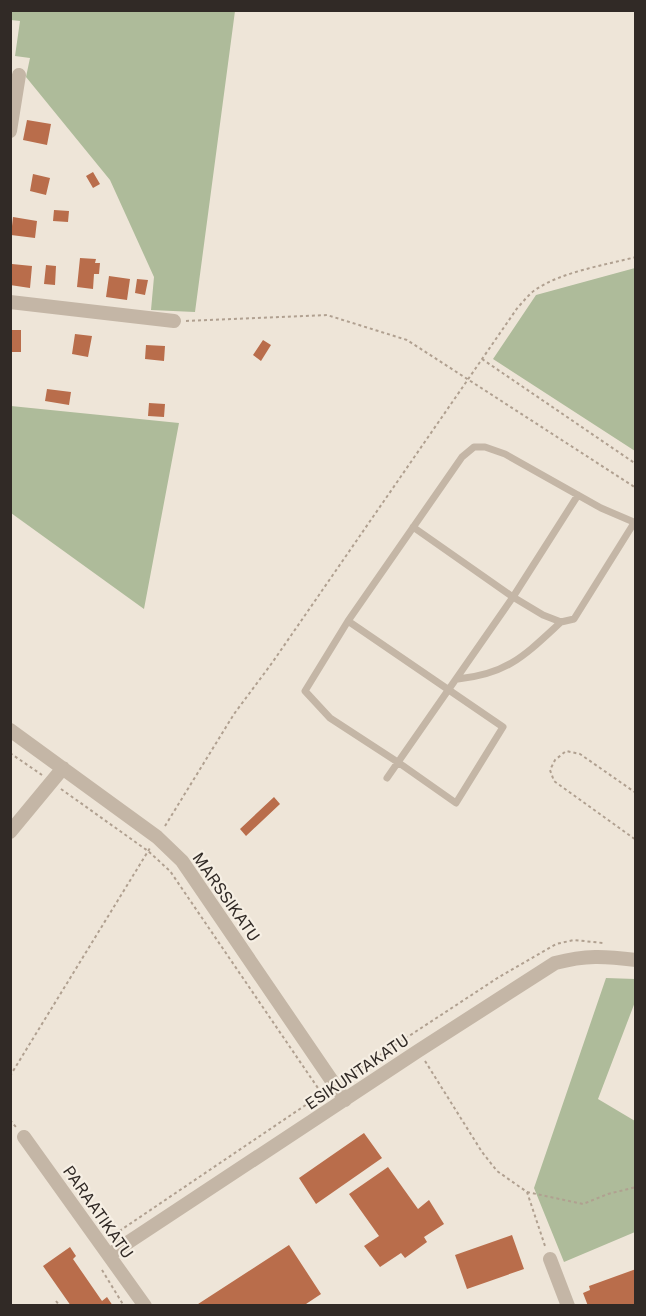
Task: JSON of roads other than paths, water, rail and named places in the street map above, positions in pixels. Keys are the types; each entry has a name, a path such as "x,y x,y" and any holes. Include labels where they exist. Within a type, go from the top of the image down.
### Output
{"street":[{"path":"10,131 19,75"},
{"path":"10,302 174,321"},
{"name":"MARSSIKATU","path":"10,730 158,837 182,861 345,1100"},
{"path":"10,832 63,768"},
{"name":"ESIKUNTAKATU","path":"109,1256 555,963 573,958 601,955 636,960"},
{"name":"PARAATIKATU","path":"24,1137 109,1256 147,1303"},
{"path":"550,1259 568,1305"}],"lane":[{"path":"348,621 503,727 456,803 330,718 305,691 348,621 462,457 474,447 485,447 505,454 601,508 635,523 574,619 561,622 520,659 481,677 458,679"},
{"path":"387,778 458,679 578,495"},
{"path":"413,527 513,597 543,615 561,622"}]}
